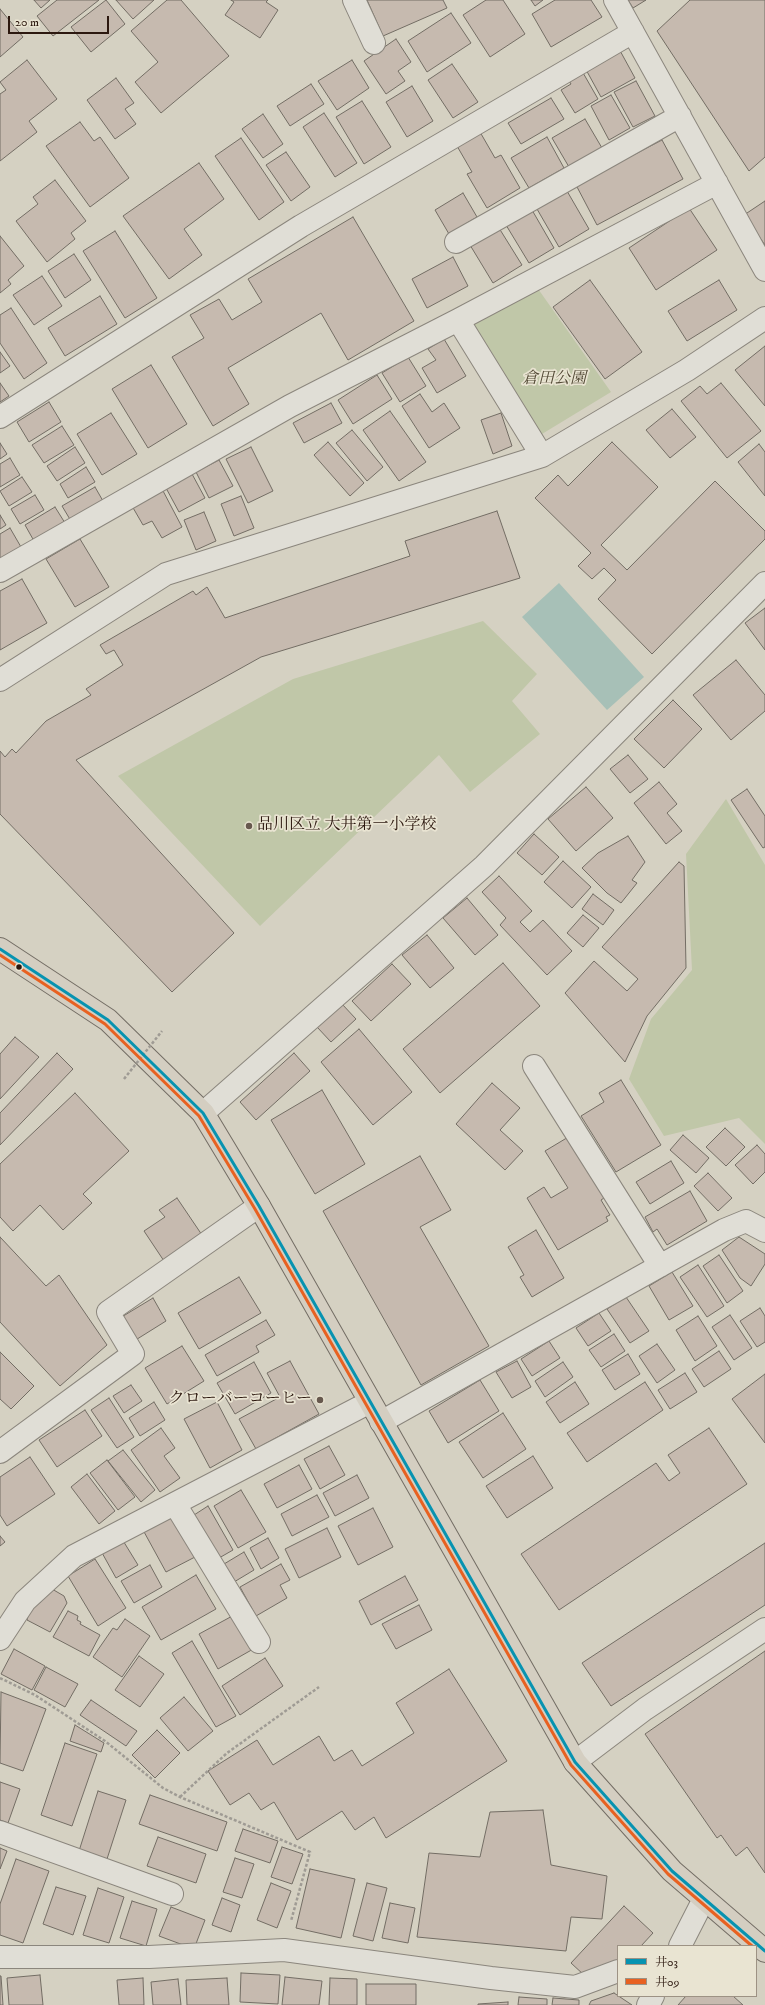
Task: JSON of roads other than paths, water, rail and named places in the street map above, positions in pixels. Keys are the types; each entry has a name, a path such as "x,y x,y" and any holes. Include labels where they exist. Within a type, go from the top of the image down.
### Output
{"main road":[{"path":"0,949 108,1020 203,1113 259,1206 576,1762 672,1871 765,1951"}],"street":[{"path":"354,0 374,43"},
{"path":"615,0 765,270"},
{"path":"0,417 301,226 633,32"},
{"path":"456,242 680,116"},
{"path":"0,572 290,406 458,320 717,182"},
{"path":"0,680 166,574 542,456 688,370 765,318"},
{"path":"458,320 542,456"},
{"path":"203,1113 484,866 765,583"},
{"path":"534,1066 660,1266"},
{"path":"0,1452 133,1354 108,1312 259,1206"},
{"path":"381,1422 724,1230 746,1221 765,1231"},
{"path":"0,1639 25,1601 74,1556 370,1402"},
{"path":"175,1504 259,1642"},
{"path":"576,1762 645,1709 765,1630"},
{"path":"0,1832 172,1894"},
{"path":"681,1945 704,1899"},
{"path":"0,1957 149,1957 284,1950 491,1978 575,1987 617,1971"}],"water":[{"path":"559,583 644,677 607,710 522,617"}],"place":[{"name":"品川区立 大井第一小学校","path":"249,826"},
{"name":"クローバーコーヒー","path":"320,1400"}],"park label":[{"name":"倉田公園","path":"554,380"}]}
